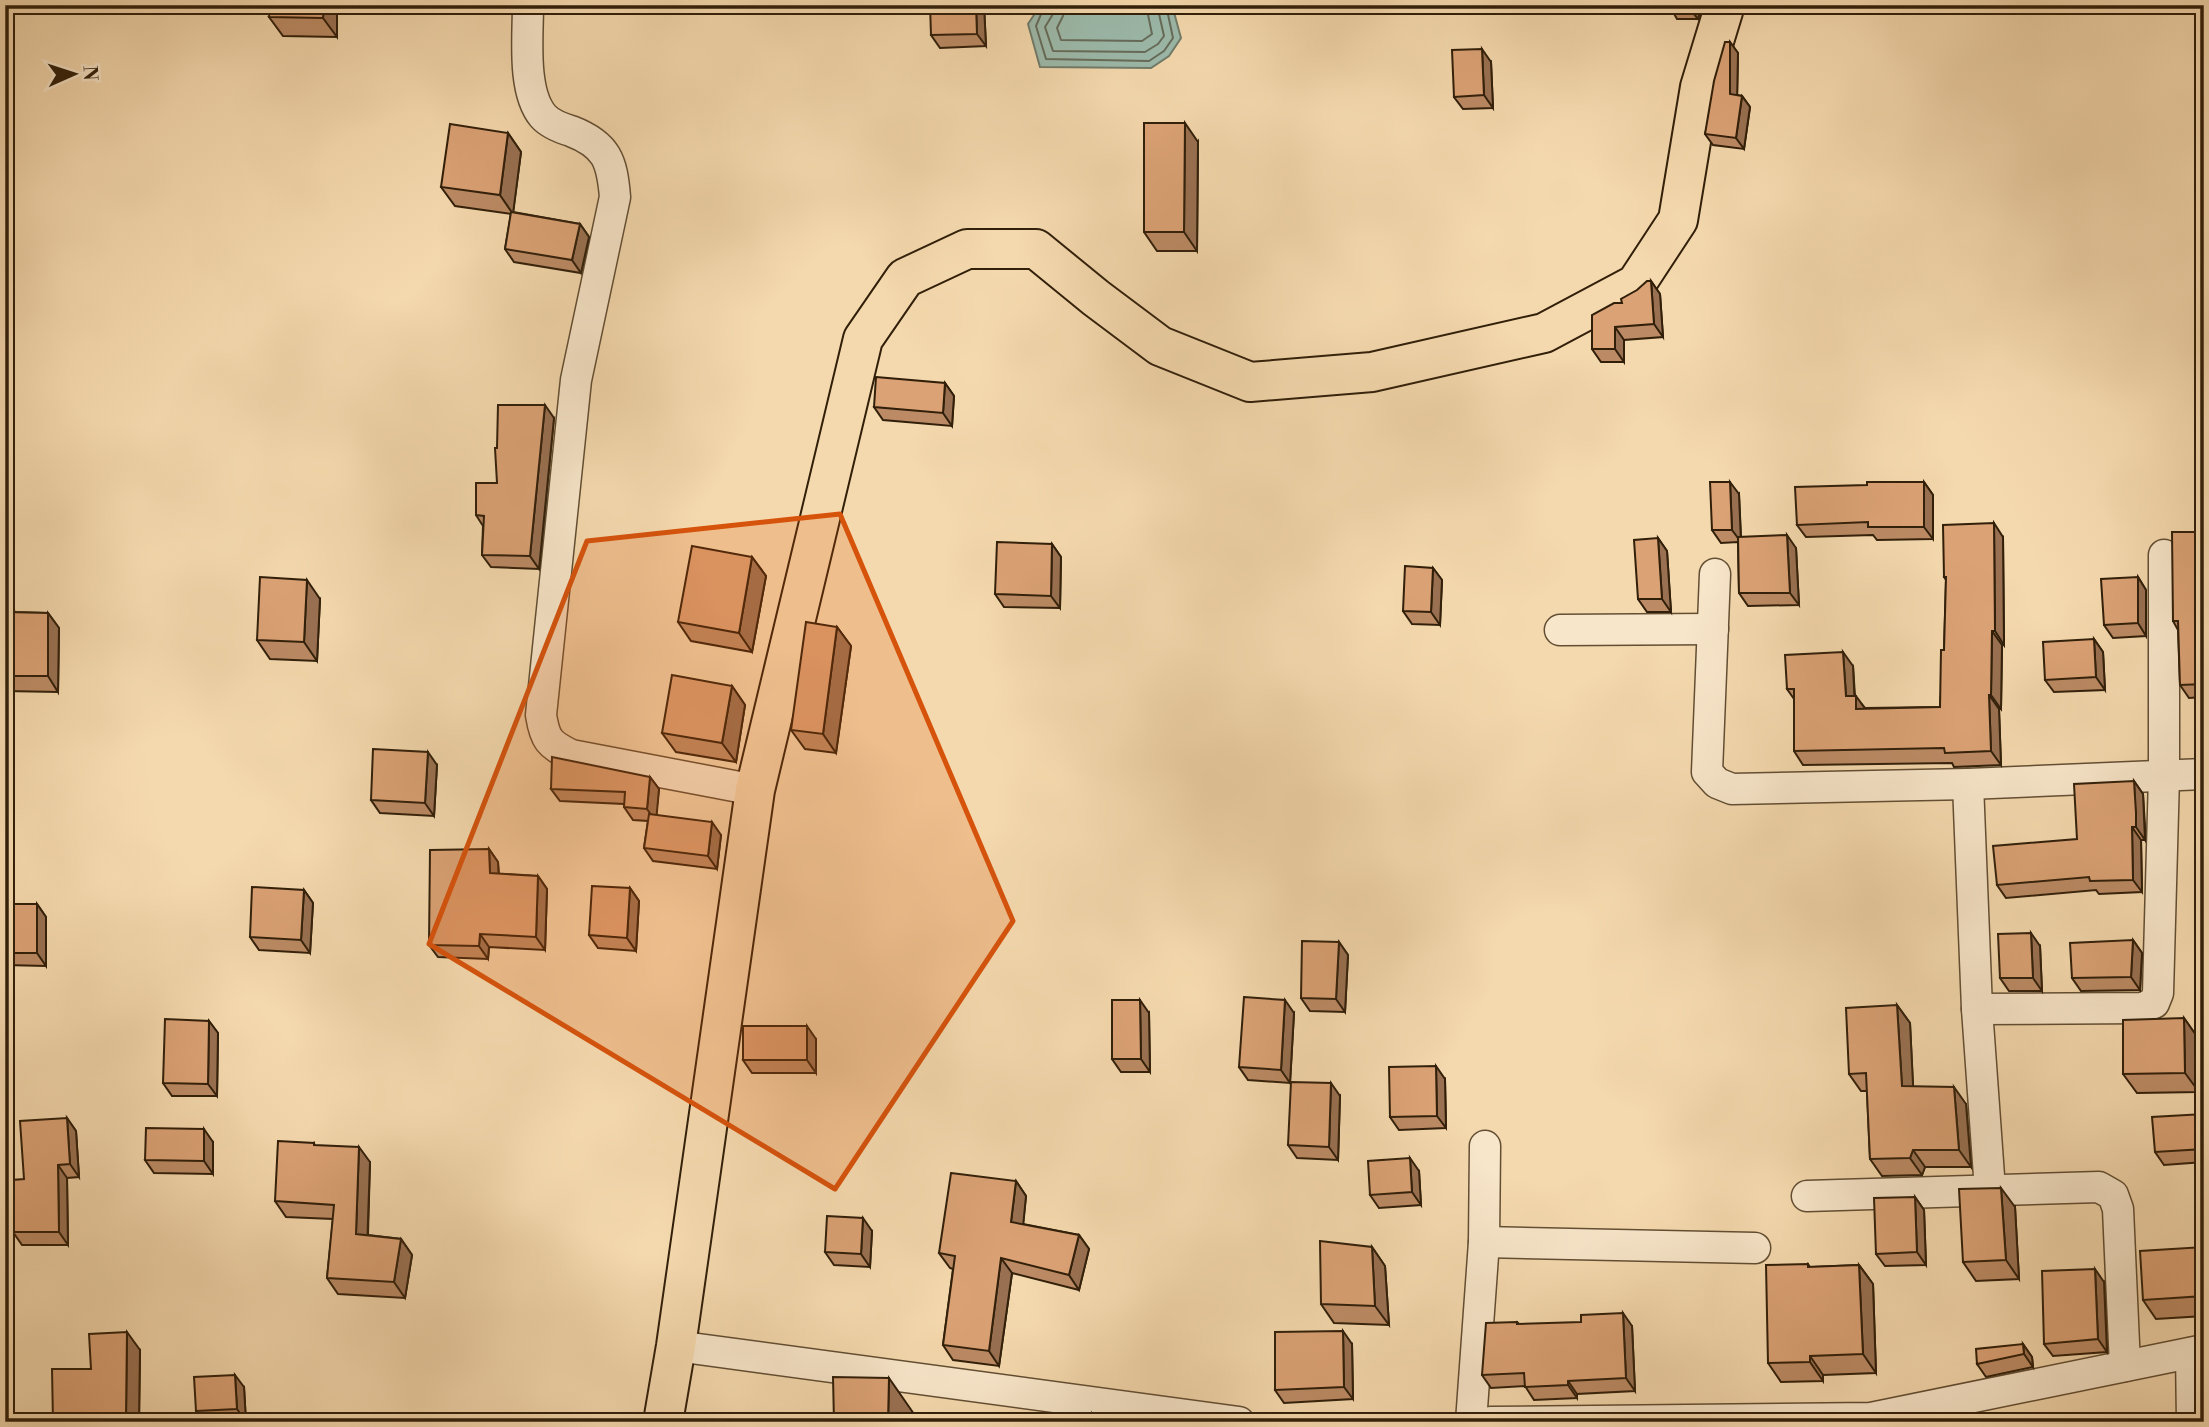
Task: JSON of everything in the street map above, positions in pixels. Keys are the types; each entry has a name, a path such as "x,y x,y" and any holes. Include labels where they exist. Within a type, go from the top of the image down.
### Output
{"main road":[{"path":"663,1422 755,790 863,339 905,278 967,249 1036,249 1160,346 1250,382 1372,372 1544,333 1636,284 1678,220 1700,87 1724,5"}],"street":[{"path":"527,5 531,91 542,115 556,126 587,137 606,153 613,173 615,197 576,380 541,715 544,735 554,747 571,755 755,790"},
{"path":"1977,1009 2142,1008 2154,1003 2158,993 2164,776 2164,555"},
{"path":"1715,574 1707,772 1717,783 1732,789 1968,784 2204,774"},
{"path":"1560,630 1713,629"},
{"path":"1968,784 1977,1009 1990,1191"},
{"path":"1471,1422 1484,1242 1485,1146"},
{"path":"1807,1196 2099,1187 2113,1195 2118,1209 2125,1366"},
{"path":"1484,1242 1755,1248"},
{"path":"676,1346 1239,1422"},
{"path":"1490,1422 1871,1418 2198,1351 2192,1422"}],"highlighted area":[{"path":"840,514 1013,921 835,1189 429,944 587,541"}],"water":[{"path":"1172,5 1181,38 1169,56 1151,68 1040,67 1028,24 1040,6"}],"building":[{"path":"270,5 324,5 323,18 269,17"},
{"path":"930,5 976,5 977,34 931,35"},
{"path":"1673,5 1696,5 1693,13 1673,12"},
{"path":"1725,42 1730,42 1730,94 1742,96 1736,138 1705,134 1714,81"},
{"path":"1482,49 1484,95 1454,97 1452,50"},
{"path":"1144,123 1185,123 1184,232 1144,232"},
{"path":"450,124 508,133 500,195 441,187"},
{"path":"511,212 580,224 572,260 505,249"},
{"path":"1651,281 1654,324 1615,327 1615,349 1592,349 1592,315 1614,303 1622,303 1621,299"},
{"path":"876,377 945,383 943,413 874,407"},
{"path":"498,405 545,405 530,556 482,555 484,516 476,515 476,483 497,483 495,448"},
{"path":"1710,482 1730,482 1732,530 1712,530"},
{"path":"1867,482 1924,482 1924,527 1868,527 1868,522 1797,525 1795,487 1867,485"},
{"path":"1994,523 1995,631 1992,631 1989,695 1991,751 1945,753 1944,748 1794,751 1794,689 1787,689 1785,655 1843,652 1846,696 1856,696 1856,709 1940,707 1946,577 1943,525"},
{"path":"2172,532 2204,532 2204,684 2180,685 2178,621 2173,621"},
{"path":"1787,535 1790,593 1739,593 1738,537"},
{"path":"1658,538 1662,599 1638,599 1634,540"},
{"path":"997,542 1052,544 1051,596 995,594"},
{"path":"692,546 752,557 739,633 678,622"},
{"path":"1405,566 1433,568 1431,612 1403,611"},
{"path":"260,577 307,580 304,642 257,640"},
{"path":"2138,577 2138,623 2104,625 2101,579"},
{"path":"5,612 48,613 48,676 5,676"},
{"path":"806,622 837,627 823,734 791,730"},
{"path":"2094,639 2096,677 2045,680 2043,642"},
{"path":"672,675 732,686 722,743 662,733"},
{"path":"373,749 428,752 425,803 371,800"},
{"path":"552,757 650,777 647,809 624,807 625,792 551,789"},
{"path":"2134,781 2136,827 2132,827 2133,880 2090,881 2089,877 1997,885 1993,846 2077,839 2074,784"},
{"path":"649,814 712,822 708,856 644,848"},
{"path":"489,849 490,873 538,876 536,937 480,934 479,946 429,945 430,850"},
{"path":"592,886 630,888 627,938 589,935"},
{"path":"252,887 304,890 301,940 250,937"},
{"path":"5,904 37,904 37,953 5,953"},
{"path":"2031,933 2033,978 2000,978 1998,934"},
{"path":"2133,940 2131,977 2072,978 2070,943"},
{"path":"1302,941 1339,942 1336,999 1301,998"},
{"path":"1244,997 1285,1000 1281,1070 1239,1067"},
{"path":"1112,1000 1140,1000 1141,1059 1112,1059"},
{"path":"1897,1005 1902,1086 1954,1087 1959,1150 1913,1150 1910,1158 1870,1159 1866,1073 1849,1074 1846,1008"},
{"path":"2184,1018 2185,1073 2123,1074 2123,1020"},
{"path":"165,1019 209,1021 208,1084 163,1083"},
{"path":"743,1026 807,1026 807,1060 743,1060"},
{"path":"1436,1066 1437,1116 1390,1117 1389,1067"},
{"path":"1291,1082 1331,1083 1329,1147 1288,1145"},
{"path":"2204,1114 2204,1149 2155,1152 2152,1117"},
{"path":"67,1118 70,1164 58,1165 59,1232 13,1232 12,1180 24,1179 20,1121"},
{"path":"146,1128 204,1129 204,1161 145,1160"},
{"path":"278,1141 359,1147 356,1234 401,1239 394,1282 327,1278 334,1205 275,1201"},
{"path":"1410,1158 1412,1192 1370,1195 1368,1161"},
{"path":"951,1173 1016,1181 1011,1222 1079,1235 1069,1275 1001,1258 989,1351 943,1345 955,1256 939,1253"},
{"path":"2001,1188 2006,1260 1963,1262 1959,1189"},
{"path":"1915,1197 1917,1252 1876,1254 1874,1198"},
{"path":"827,1216 863,1218 861,1254 825,1252"},
{"path":"1320,1241 1372,1247 1375,1306 1321,1304"},
{"path":"2204,1247 2204,1296 2143,1300 2140,1251"},
{"path":"1808,1264 1808,1267 1859,1265 1863,1354 1810,1356 1810,1362 1768,1363 1766,1265"},
{"path":"2095,1269 2098,1339 2044,1344 2042,1271"},
{"path":"1623,1313 1626,1378 1568,1381 1568,1385 1525,1387 1524,1373 1482,1375 1486,1323 1581,1322 1581,1315"},
{"path":"1343,1331 1344,1387 1275,1390 1275,1332"},
{"path":"127,1332 126,1417 119,1417 119,1422 53,1422 52,1369 91,1369 89,1334"},
{"path":"2023,1344 2024,1354 1977,1364 1976,1349"},
{"path":"235,1375 237,1409 196,1411 194,1377"},
{"path":"833,1377 889,1378 888,1422 834,1422"},
{"path":"1053,1414 1092,1414 1092,1422 1054,1422"}]}
